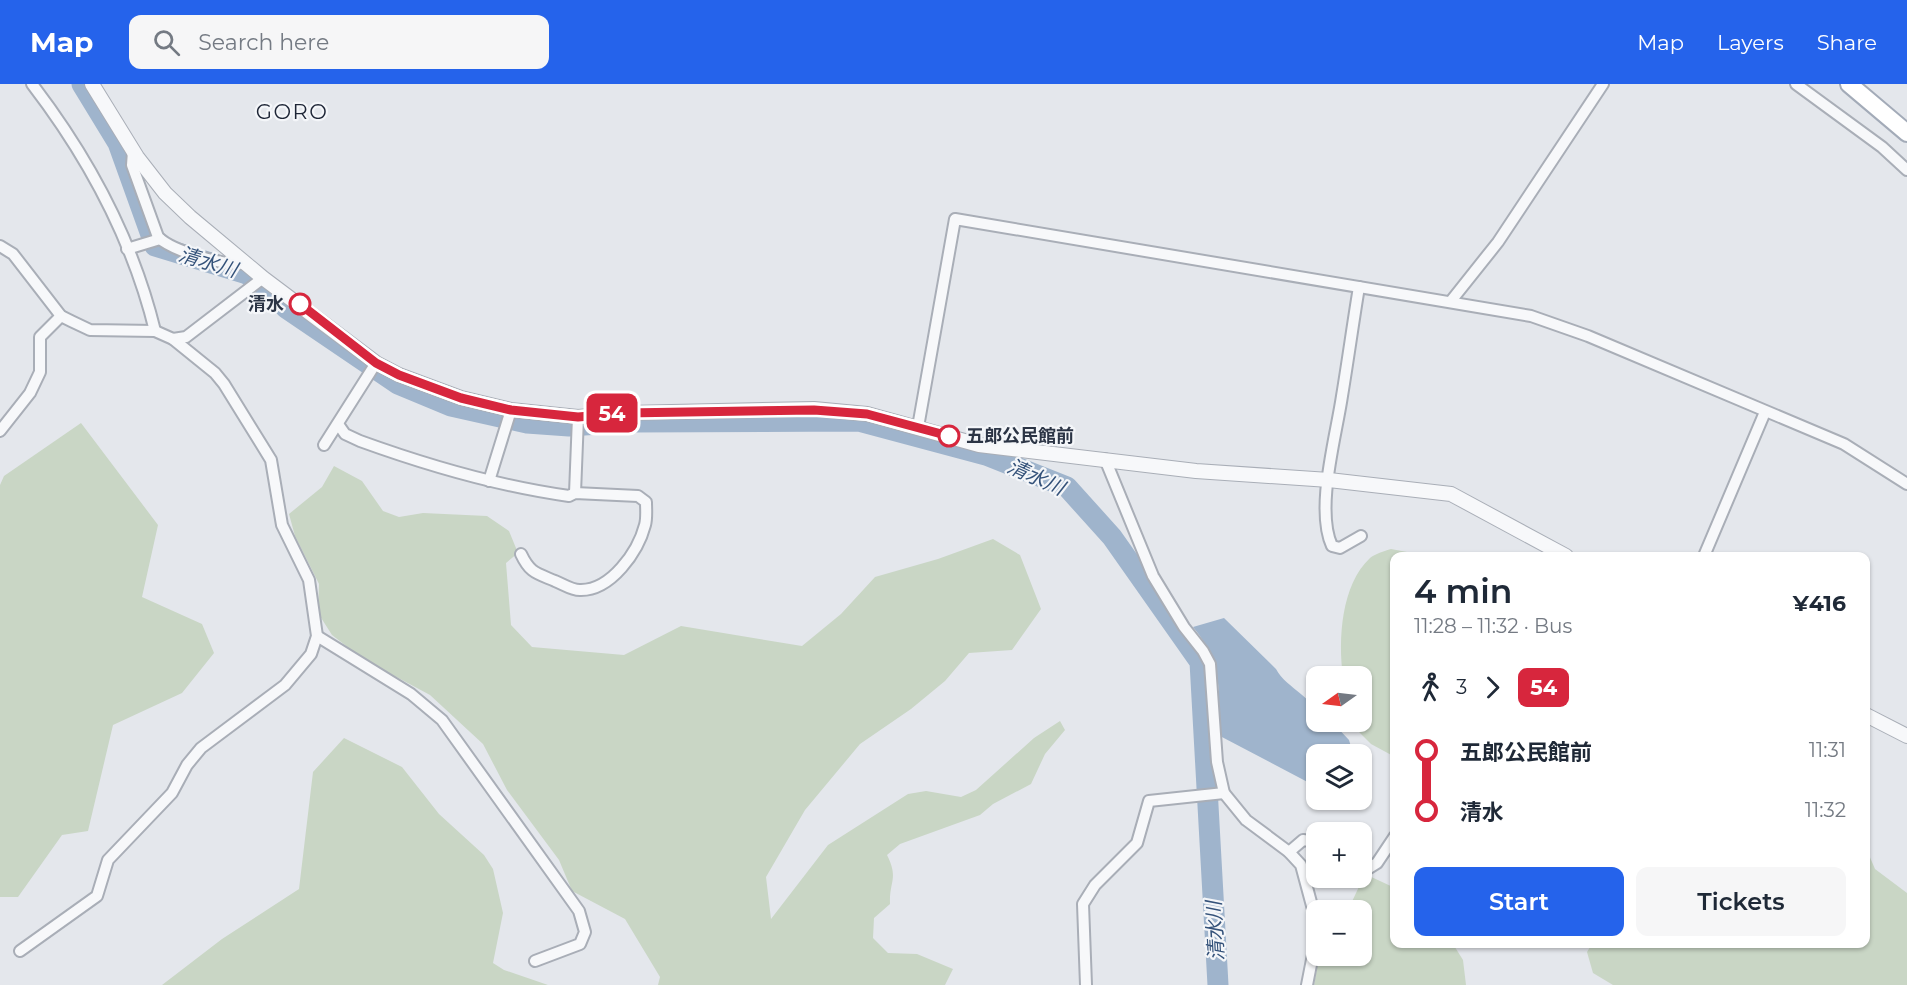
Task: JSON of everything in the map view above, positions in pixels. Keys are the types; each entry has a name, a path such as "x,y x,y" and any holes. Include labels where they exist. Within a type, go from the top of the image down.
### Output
{"main road":[{"path":"1849,84 1907,133"}],"street":[{"path":"32,84 96,179 147,299 155,331"},
{"path":"92,84 133,151 165,193 263,278 376,363 399,375 461,398 511,410 578,417 625,413 814,410 867,414 979,445 1196,471 1329,480 1450,494 1559,552"},
{"path":"1451,301 1498,242 1603,84"},
{"path":"1796,84 1872,140 1907,170"},
{"path":"133,151 132,165 160,239"},
{"path":"918,427 955,219 1531,316 1557,324 1844,444 1907,484"},
{"path":"127,249 160,239 196,255 238,265 246,263"},
{"path":"0,246 13,254 61,316 90,330 155,331 173,339 220,379 271,459 282,525 309,580 317,636 311,654 285,686 201,748 187,765 172,793 108,860 97,896 20,951"},
{"path":"173,339 186,337 263,278"},
{"path":"1359,287 1329,480 1326,521 1332,546 1340,548 1361,536"},
{"path":"0,431 30,393 40,372 40,337 61,316"},
{"path":"324,445 376,363"},
{"path":"489,481 511,410"},
{"path":"1706,552 1765,412"},
{"path":"575,493 578,417"},
{"path":"338,424 345,434 360,441 489,481 570,496 575,493 638,496 646,502 645,524 642,532 617,572 600,586 580,591 529,570 520,554"},
{"path":"1105,459 1153,576 1210,664 1217,762 1224,793 1246,820 1289,852 1301,865 1316,917 1317,934 1307,985"},
{"path":"317,636 411,694 442,720 579,911 585,932 580,944 535,961"},
{"path":"1870,717 1907,736"},
{"path":"1086,985 1083,904 1095,885 1137,843 1149,801 1224,793"},
{"path":"1289,852 1303,840 1306,840"},
{"path":"1372,866 1377,863 1390,844"}],"green space":[{"path":"81,423 158,525 142,597 202,624 214,653 182,693 113,725 88,831 62,835 18,897 0,897 0,485 4,476"},
{"path":"334,466 362,481 383,511 399,517 423,513 487,516 509,531 518,553 506,563 511,625 532,647 624,655 681,626 802,646 841,614 875,577 938,559 993,539 1020,555 1041,609 1012,650 969,653 945,681 911,709 860,744 805,810 766,877 771,919 828,845 908,794 926,791 961,797 976,790 1034,738 1060,721 1065,730 1045,754 1031,784 993,804 980,815 900,844 887,855 893,875 890,904 874,918 873,938 888,953 917,954 953,969 945,985 658,985 660,977 625,919 572,891 559,860 507,790 483,744 430,695 363,659 332,635 318,613 319,584 295,536 289,514 322,487"},
{"path":"1391,549 1407,552 1390,552 1390,754 1371,744 1359,732 1372,732 1372,666 1342,666 1342,630 1347,598 1360,569 1370,558"},
{"path":"344,738 402,767 439,814 484,855 493,869 503,913 493,963 504,970 548,985 162,985 222,939 299,889 313,772"},
{"path":"1870,857 1875,869 1907,893 1907,985 1613,985 1593,973 1587,952 1590,948 1870,948"},
{"path":"1372,877 1390,886 1390,948 1456,948 1463,960 1466,985 1314,985 1317,966 1372,966 1372,900 1353,900 1358,888 1372,888"}],"water":[{"path":"1224,618 1306,698 1306,732 1341,732 1350,744 1306,744 1306,781 1220,736 1219,691 1215,665 1203,640 1193,627"}],"waterway":[{"name":"清水川","path":"82,84 118,143 155,246 247,274 266,287 286,308 398,384 451,406 527,423 569,426 630,422 859,421 986,455 1067,487 1112,537 1200,662 1218,985"}],"bus line":[{"name":"54","path":"300,304 376,363 399,375 461,398 511,410 578,417 625,413 814,410 867,414 949,436"}],"place":[{"name":"清水","path":"300,304"},
{"name":"五郎公民館前","path":"949,436"}],"district":[{"name":"GORO","path":"292,111"}]}
